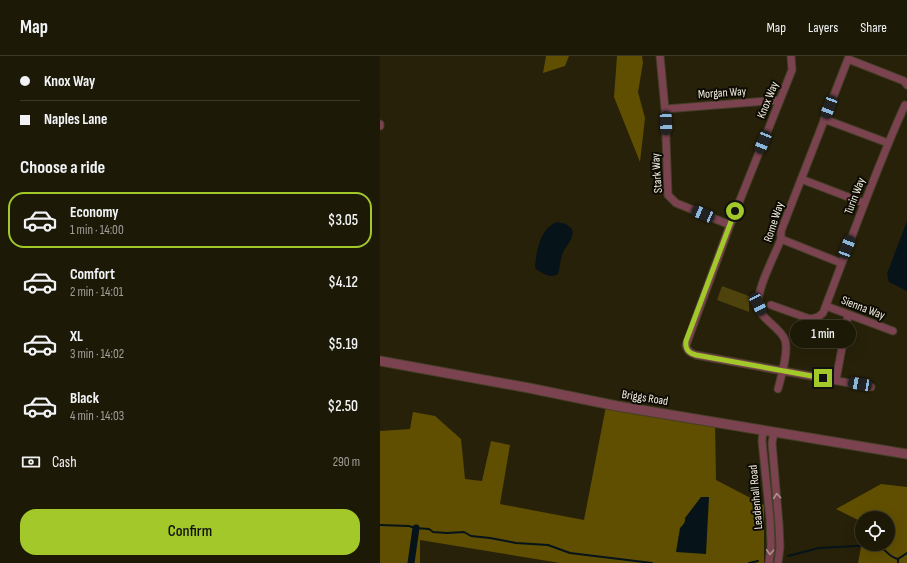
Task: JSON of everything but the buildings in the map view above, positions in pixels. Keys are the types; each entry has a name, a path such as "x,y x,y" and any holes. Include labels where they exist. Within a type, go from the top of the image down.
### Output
{"street":[{"name":"Stark Way","path":"660,56 665,108 668,195 676,203 730,225"},
{"name":"Knox Way","path":"791,56 792,70 730,225 686,341 687,350 691,354 871,387"},
{"name":"Rome Way","path":"778,389 783,371 785,340 764,316 758,304 761,288 781,239 781,231 848,59 904,81 907,85"},
{"name":"Morgan Way","path":"665,108 780,100"},
{"name":"Turin Way","path":"771,305 810,319 818,317 823,312 864,203 906,103"},
{"path":"824,119 888,143"},
{"path":"801,179 864,203"},
{"path":"781,239 841,263"},
{"name":"Sienna Way","path":"826,306 893,331"},
{"path":"836,380 848,315"},
{"name":"Briggs Road","path":"380,361 617,406 907,454"},
{"name":"Leadenhall Road","path":"763,430 762,441 770,519 770,563"},
{"name":"Leadenhall Road","path":"774,432 772,443 780,535 778,563"}],"shaded area":[{"path":"546,56 569,56 565,66 543,73"},
{"path":"617,56 642,56 643,63 638,92 645,118 640,162 614,97"},
{"path":"907,221 907,291 889,282 887,274"},
{"path":"557,222 566,224 572,229 573,233 562,255 558,274 549,276 535,268 536,255 543,235 551,225"},
{"path":"722,286 749,296 749,312 717,300"},
{"path":"607,401 715,422 716,480 764,505 764,563 560,563 420,540 420,563 380,563 380,431 410,429 413,412 435,416 461,439 465,479 482,481 491,441 510,445 500,504 584,520"},
{"path":"881,484 907,487 907,563 858,563 860,551 895,551 895,511 855,511 855,518 836,509"},
{"path":"701,497 709,497 706,554 676,552 680,528 685,522 685,518"}],"waterway":[{"path":"380,525 409,526 429,529 433,532 464,532 471,536 516,543 548,545 570,553 652,563"},
{"path":"411,563 416,528"},
{"path":"788,556 819,548 875,545 881,547 891,556 898,559"},
{"path":"898,559 907,553"},
{"path":"749,563 758,561"}],"route":[{"path":"735,211 686,341 687,350 691,354 823,378"}]}
